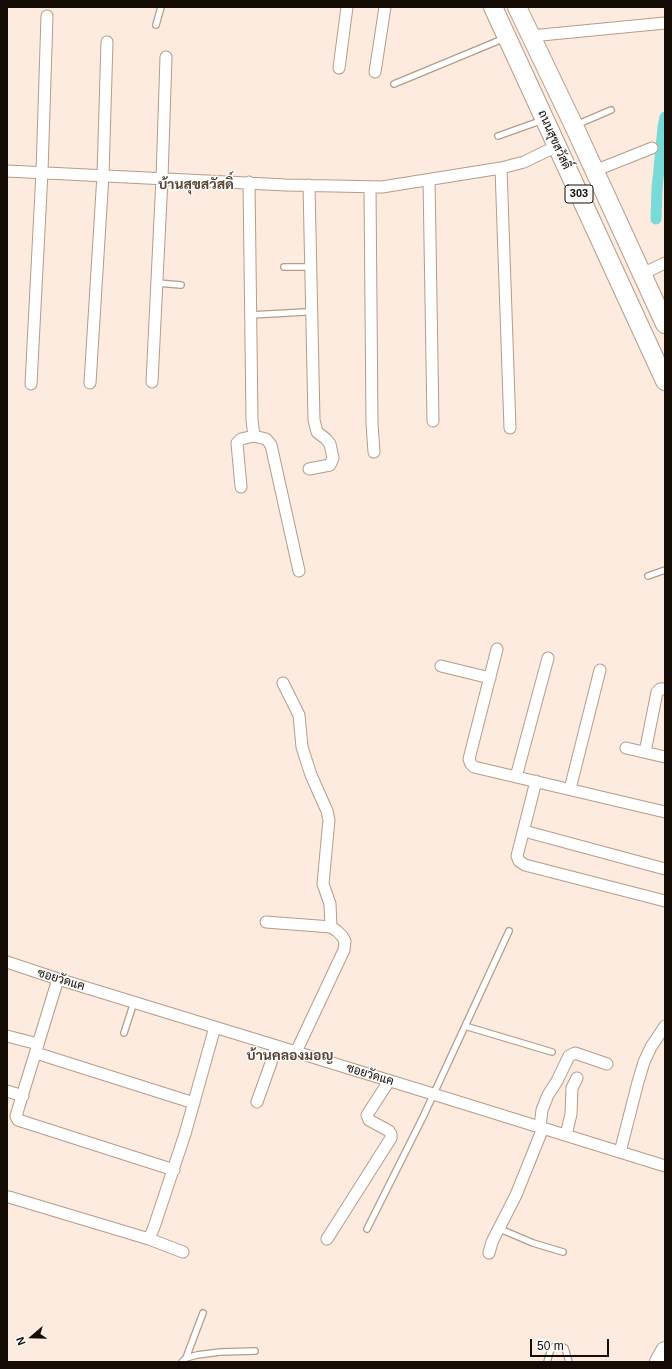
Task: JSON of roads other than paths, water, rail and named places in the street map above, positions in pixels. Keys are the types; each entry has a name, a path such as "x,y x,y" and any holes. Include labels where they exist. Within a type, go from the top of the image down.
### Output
{"main road":[{"name":"ถนนสุขสวัสดิ์","path":"493,7 665,381"},
{"name":"ถนนสุขสวัสดิ์","path":"518,7 665,324"},
{"path":"659,1362 665,1351"}],"street":[{"path":"339,68 347,7"},
{"path":"375,72 385,7"},
{"path":"31,384 42,172 47,16"},
{"path":"531,36 665,23"},
{"path":"90,383 103,175 107,42"},
{"path":"152,382 162,178 166,56"},
{"path":"7,171 370,188 398,186 501,168 524,162 557,146"},
{"path":"594,171 652,148"},
{"path":"501,168 510,428"},
{"path":"429,180 433,421"},
{"path":"249,182 252,420 254,436"},
{"path":"309,185 314,420 317,432 330,444 333,458 330,465 309,469"},
{"path":"370,188 372,424 374,452"},
{"path":"642,274 665,263"},
{"path":"240,487 237,443 241,439 254,436 266,439 271,445 299,571"},
{"path":"497,649 470,764 474,767 665,812"},
{"path":"516,777 548,658"},
{"path":"441,666 490,678"},
{"path":"570,789 600,670"},
{"path":"283,683 299,715 302,747 311,775 327,811 329,820 323,884 330,904 331,928"},
{"path":"645,752 657,692 665,689"},
{"path":"626,748 665,757"},
{"path":"536,781 517,856 519,861 525,865 665,901"},
{"path":"524,831 665,869"},
{"path":"266,922 331,928 338,931 345,941 344,950 296,1052"},
{"name":"ซอยวัดแค","path":"7,962 58,980 215,1026 665,1166"},
{"path":"58,980 16,1116 18,1120 174,1170"},
{"path":"149,1239 174,1170 215,1026"},
{"path":"620,1152 644,1062 651,1047 665,1026"},
{"path":"7,1036 194,1103"},
{"path":"257,1102 277,1046"},
{"path":"489,1253 492,1242 500,1229 523,1178 541,1128 542,1110 548,1095 557,1082 569,1056 575,1053 607,1064"},
{"path":"566,1135 571,1114 572,1088 577,1078"},
{"path":"327,1239 391,1138 389,1131 369,1120 367,1115 389,1080"},
{"path":"7,1091 22,1096"},
{"path":"9,1197 149,1239 183,1252"}],"lane":[{"path":"156,24 161,7"},
{"path":"394,84 508,38"},
{"path":"574,126 611,110"},
{"path":"498,136 545,119"},
{"path":"284,267 310,267"},
{"path":"157,283 181,285"},
{"path":"251,315 306,312"},
{"path":"648,576 665,570"},
{"path":"367,1229 433,1094 509,931"},
{"path":"124,1033 134,1002"},
{"path":"465,1026 552,1052"},
{"path":"500,1229 527,1241 563,1252"},
{"path":"184,1360 203,1313"},
{"path":"547,1362 551,1349 555,1346 561,1346 565,1348 569,1362"},
{"path":"184,1360 197,1355 220,1352 255,1351"}],"waterway":[{"path":"656,219 657,189 665,117"}],"district":[{"name":"บ้านสุขสวัสดิ์","path":"196,185"},
{"name":"บ้านคลองมอญ","path":"290,1056"}]}
